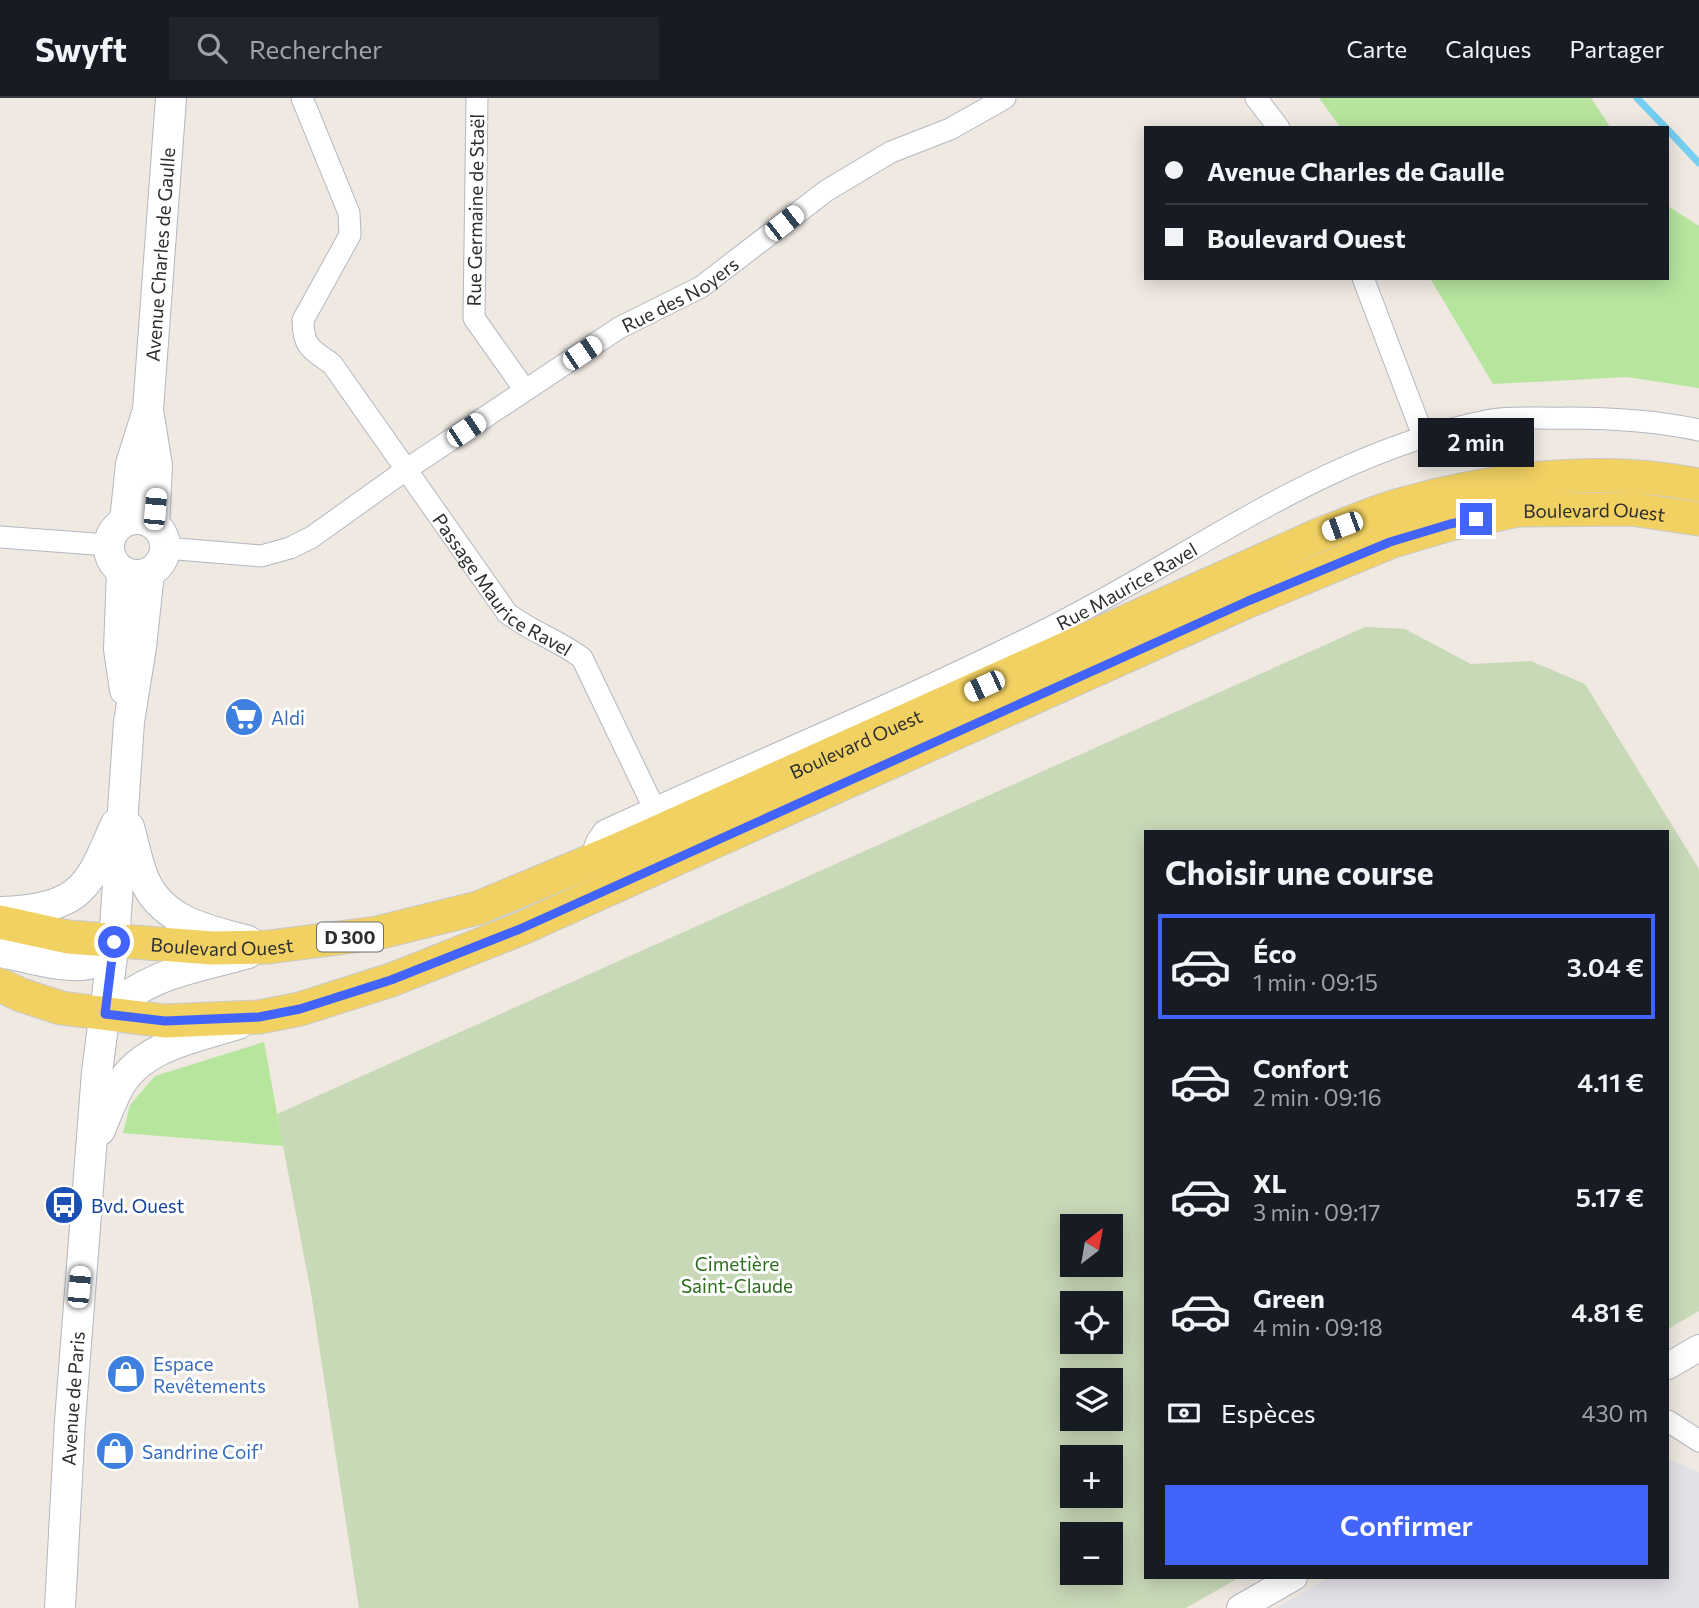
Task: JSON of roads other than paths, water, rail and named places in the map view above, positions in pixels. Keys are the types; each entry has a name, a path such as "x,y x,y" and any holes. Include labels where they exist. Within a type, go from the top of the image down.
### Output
{"main road":[{"name":"Avenue Charles de Gaulle","path":"148,531 157,466 148,410 171,98"},
{"name":"Boulevard Ouest","path":"4,928 114,942 212,948 269,947 377,933 478,908 589,862 1321,534 1405,503 1468,488 1528,478 1637,477 1699,485"},
{"name":"Boulevard Ouest","path":"0,985 46,1004 165,1021 259,1017 300,1009 391,980 481,946 1248,601 1390,542 1450,524 1518,510 1631,509 1699,519"},
{"path":"114,942 129,722 141,647 126,563 114,530 148,531 161,563 126,563"},
{"path":"4,928 81,888 93,872 123,808"},
{"path":"123,808 144,879 164,909 200,928 269,947"},
{"name":"Avenue de Paris","path":"60,1608 70,1421 90,1156 97,1072 114,942"},
{"path":"105,1014 130,993 161,976 269,947"},
{"path":"90,1156 121,1084 147,1056 259,1017"}],"street":[{"name":"Passage Maurice Ravel","path":"302,98 349,213 350,235 303,320 303,335 307,345 332,364 507,613 524,626 565,645 582,658 654,808"},
{"name":"Rue Germaine de Staël","path":"477,98 474,318 526,390"},
{"name":"Rue des Noyers","path":"148,531 261,556 290,548 312,537 407,469 619,328 701,287 826,191 891,152 950,129 1005,98"},
{"path":"1256,98 1277,126"},
{"path":"1364,280 1424,438"},
{"name":"Rue Maurice Ravel","path":"589,862 604,831 901,699 1057,624 1333,471 1396,445 1494,420 1595,418 1677,425 1699,430"},
{"path":"0,537 126,563"},
{"path":"1669,1365 1699,1348"},
{"path":"1669,1421 1699,1441"},
{"path":"1240,1608 1291,1579"}],"waterway":[{"path":"1637,98 1664,126"},
{"path":"1669,131 1699,163"}],"place":[{"name":"Aldi","path":"244,717"},
{"name":"Bvd. Ouest","path":"64,1205"},
{"name":"Espace Revêtements","path":"126,1374"},
{"name":"Sandrine Coif'","path":"115,1451"}],"park label":[{"name":"Cimetière Saint-Claude","path":"737,1274"}]}
